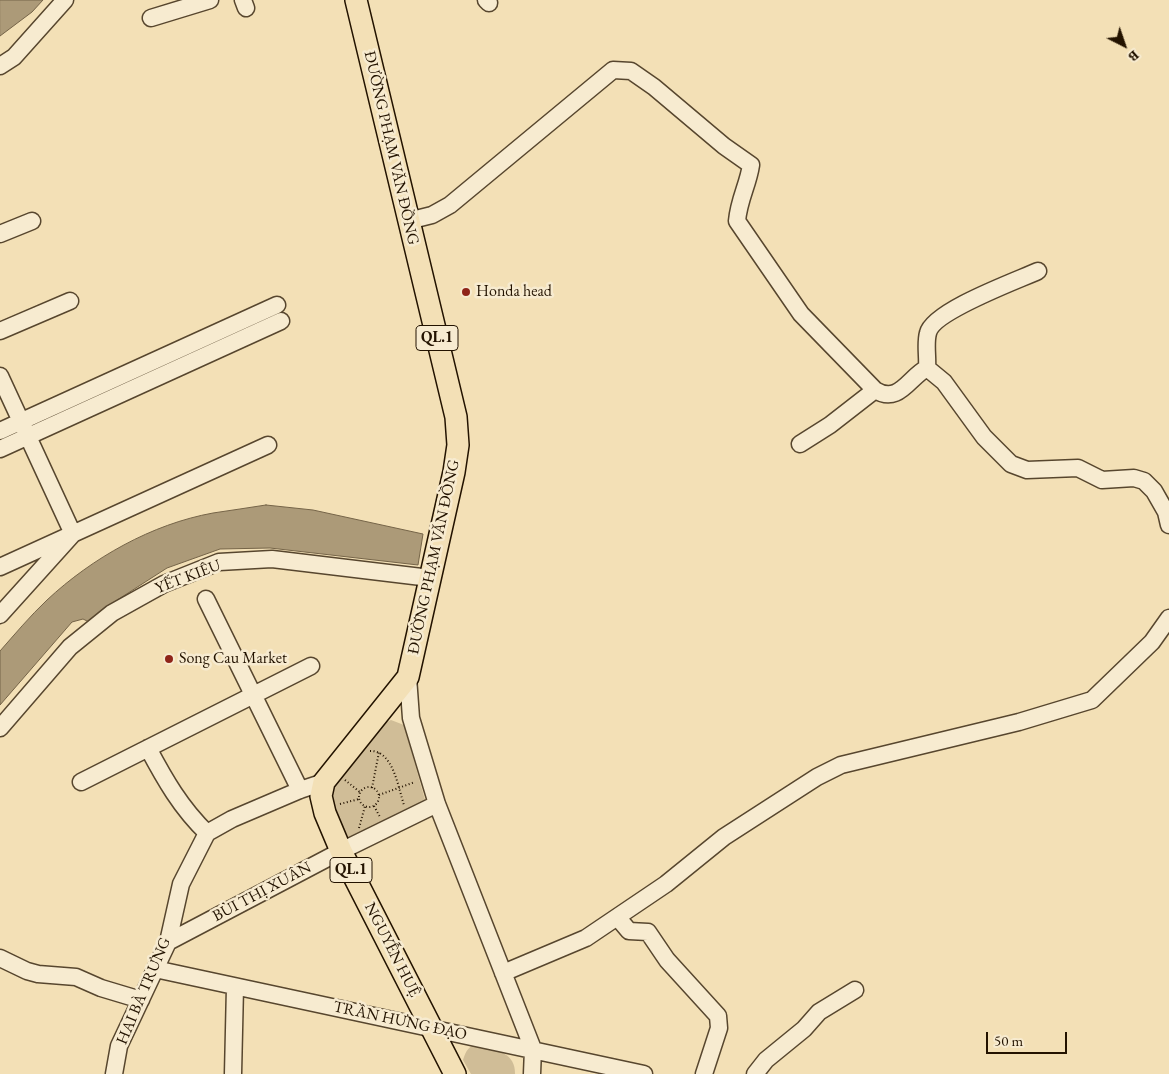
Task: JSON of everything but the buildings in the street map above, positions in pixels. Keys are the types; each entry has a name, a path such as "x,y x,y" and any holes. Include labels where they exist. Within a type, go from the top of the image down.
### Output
{"main road":[{"name":"ĐƯỜNG PHẠM VĂN ĐỒNG","path":"356,0 456,417 458,445 454,472 408,677"},
{"name":"QL.1","path":"333,784 408,677"},
{"name":"NGUYỄN HUỆ","path":"333,784 321,796 325,813 341,851 455,1074"}],"street":[{"path":"0,66 14,57 66,0"},
{"path":"151,18 210,0"},
{"path":"408,222 432,215 450,205 613,70 631,71 654,87 724,146 751,164 750,174 738,203 737,221 801,314 875,390 888,394 904,389 920,371 927,368"},
{"path":"0,234 32,221"},
{"path":"927,368 928,333 932,324 959,306 1038,271"},
{"path":"0,331 70,301"},
{"path":"0,431 279,313 0,449"},
{"path":"927,368 944,382 984,437 1011,464 1020,470 1078,468 1102,480 1134,478 1144,481 1154,491 1166,512 1169,525"},
{"path":"0,376 73,534"},
{"path":"800,444 830,425 875,390"},
{"path":"0,567 268,445"},
{"path":"0,615 73,534"},
{"name":"YẾT KIÊU","path":"0,728 70,647 112,613 164,584 219,562 272,559 430,578"},
{"path":"206,599 300,790"},
{"path":"503,973 586,938 666,884 724,838 817,777 841,765 1018,722 1092,700 1152,642 1169,618"},
{"path":"81,782 311,666"},
{"name":"ĐƯỜNG PHẠM VĂN ĐỒNG","path":"408,677 410,718 437,804 532,1049 532,1074"},
{"path":"148,748 169,787 186,813 207,833 232,819 300,790 333,784"},
{"name":"BÙI THỊ XUÂN","path":"168,942 341,851 437,804"},
{"name":"HAI BÀ TRƯNG","path":"114,1074 119,1046 168,942 181,884 207,833"},
{"path":"618,918 629,931 648,932 667,960 718,1016 719,1028 704,1074"},
{"path":"0,958 27,971 38,974 76,977 101,988 141,1000"},
{"name":"TRẦN HƯNG ĐẠO","path":"155,969 644,1074"},
{"path":"233,1074 235,987"},
{"path":"755,1074 766,1060 804,1029 819,1012 855,990"}],"path":[{"path":"364,758 370,750 378,752 388,759 404,805"},
{"path":"372,788 378,752"},
{"path":"333,784 345,780 361,793"},
{"path":"379,795 415,782"},
{"path":"359,799 361,793 366,788 372,788 379,795"},
{"path":"359,799 365,806 374,806 378,802 379,795"},
{"path":"337,799 336,805 359,799"},
{"path":"358,830 365,806"},
{"path":"374,806 380,819"}],"shaded area":[{"path":"0,0 43,0 32,12 0,36"},
{"path":"266,505 313,510 423,534 418,565 270,548 220,549 167,568 111,604 89,622 83,619 72,622 0,705 0,651 41,606 83,570 124,545 168,525 213,513"},
{"path":"391,720 404,725 425,800 349,838 337,818 333,806 332,795 334,788 363,748 385,723"},
{"path":"480,1044 504,1053 509,1057 515,1074 471,1074 463,1060 465,1053 473,1046"}],"place":[{"name":"Honda head","path":"466,292"},
{"name":"Song Cau Market","path":"169,659"}]}
